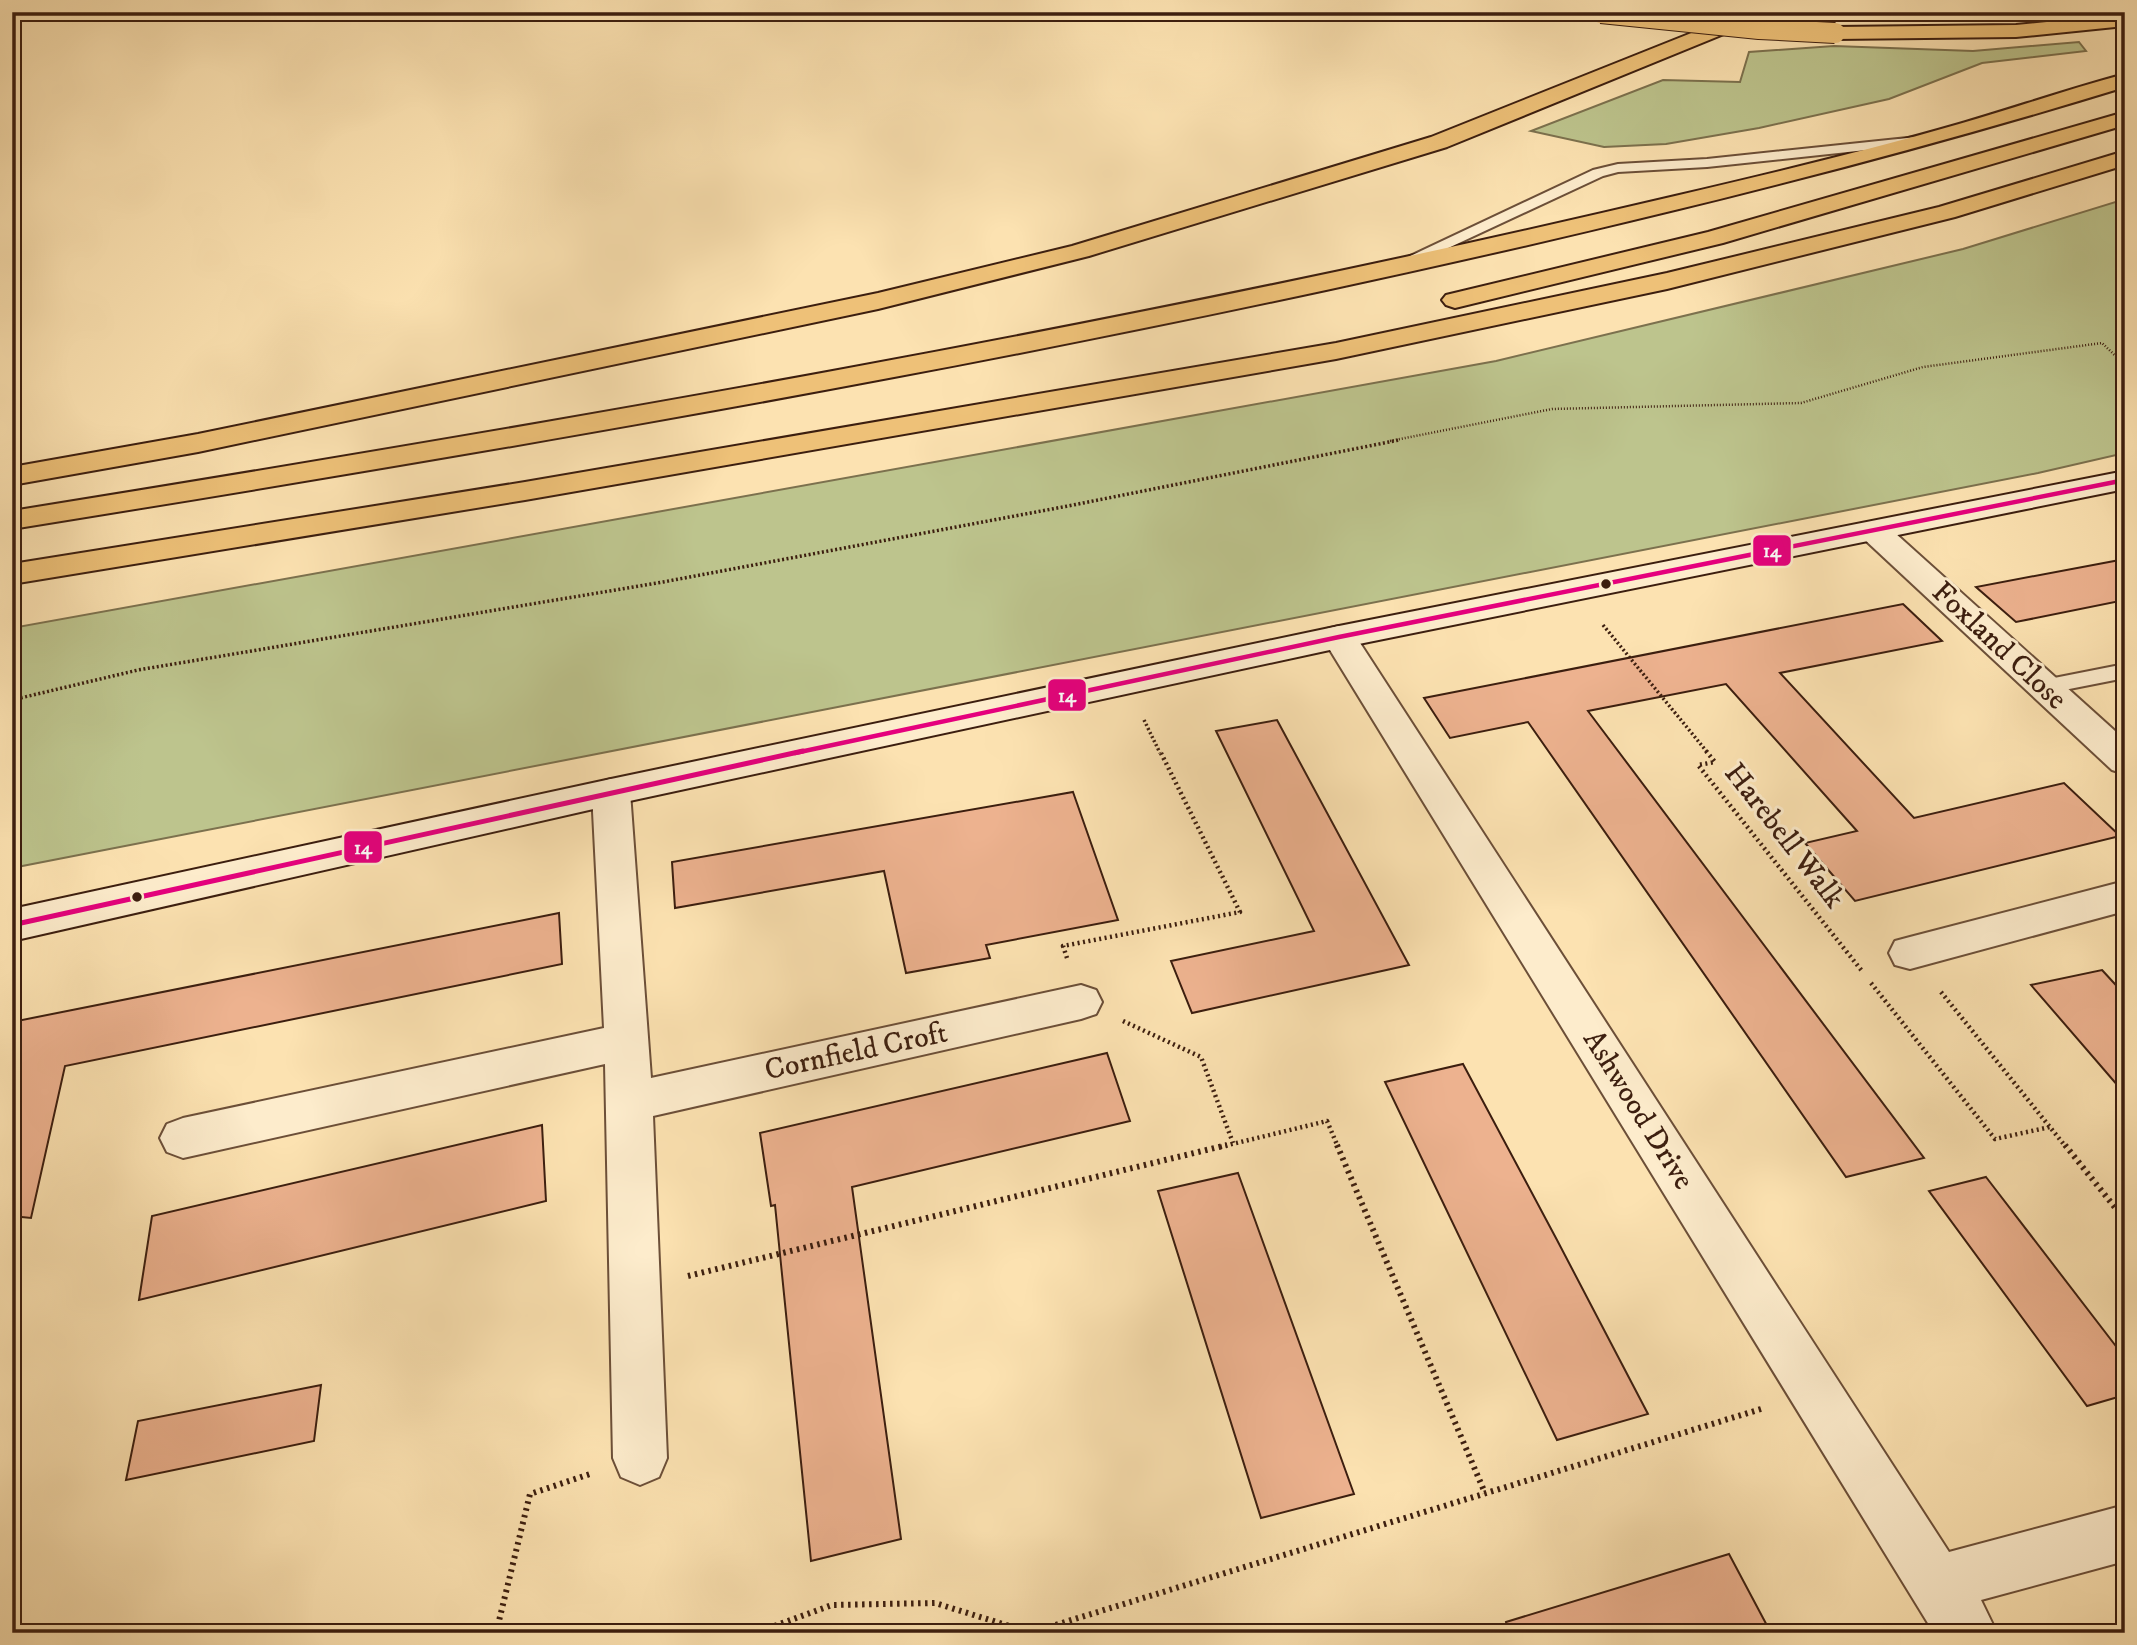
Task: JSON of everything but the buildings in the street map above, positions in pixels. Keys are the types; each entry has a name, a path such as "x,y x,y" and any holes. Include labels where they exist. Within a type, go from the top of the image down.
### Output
{"highway":[{"path":"12,476 198,443 878,301 1080,251 1438,142 1568,92 1760,12"},
{"path":"1599,13 1709,25 1835,33 2016,31 2125,20"},
{"path":"12,520 444,451 953,360 1385,272 1921,141 2125,80"},
{"path":"1437,304 1715,238 2125,118"},
{"path":"12,574 525,491 1336,351 1667,281 1947,212 2125,158"},
{"path":"525,491 1411,310"}],"street":[{"path":"12,925 611,792 1339,638 2125,480"},
{"name":"Foxland Close","path":"1874,531 2125,761"},
{"name":"Ashwood Drive","path":"1339,638 1968,1633"},
{"path":"611,792 631,1101 640,1458"},
{"path":"1910,953 2125,896"},
{"name":"Cornfield Croft","path":"631,1101 1081,1002"},
{"path":"183,1138 626,1041"},
{"path":"1936,1584 2125,1533"}],"lane":[{"path":"1385,272 1598,173 1618,167 1707,163 1921,141"},
{"path":"2044,687 2125,671"}],"path":[{"path":"12,700 138,670 677,580 1068,506 1552,409 1801,403 1923,367 2102,343 2125,365"},
{"path":"1590,628 1616,622"},
{"name":"Harebell Walk","path":"1603,625 1715,762 1698,765 1995,1139 2050,1127"},
{"path":"1157,717 1143,720 1240,912 1063,946 1081,1002 1201,1057 1233,1143"},
{"path":"1910,953 2125,1220"},
{"path":"636,1289 1327,1121 1485,1493"},
{"path":"755,1633 832,1605 935,1603 1029,1632 1816,1392"},
{"path":"496,1633 530,1494 640,1458"}],"green space":[{"path":"2079,42 2086,51 1982,63 1889,99 1759,128 1666,144 1604,147 1531,131 1663,80 1740,82 1749,52 1834,46 1973,51"},
{"path":"2125,199 2125,453 2038,473 12,868 12,628 1496,361 1963,249"}],"transit line":[{"name":"14","path":"12,925 611,792 1339,637 2125,480"}]}
